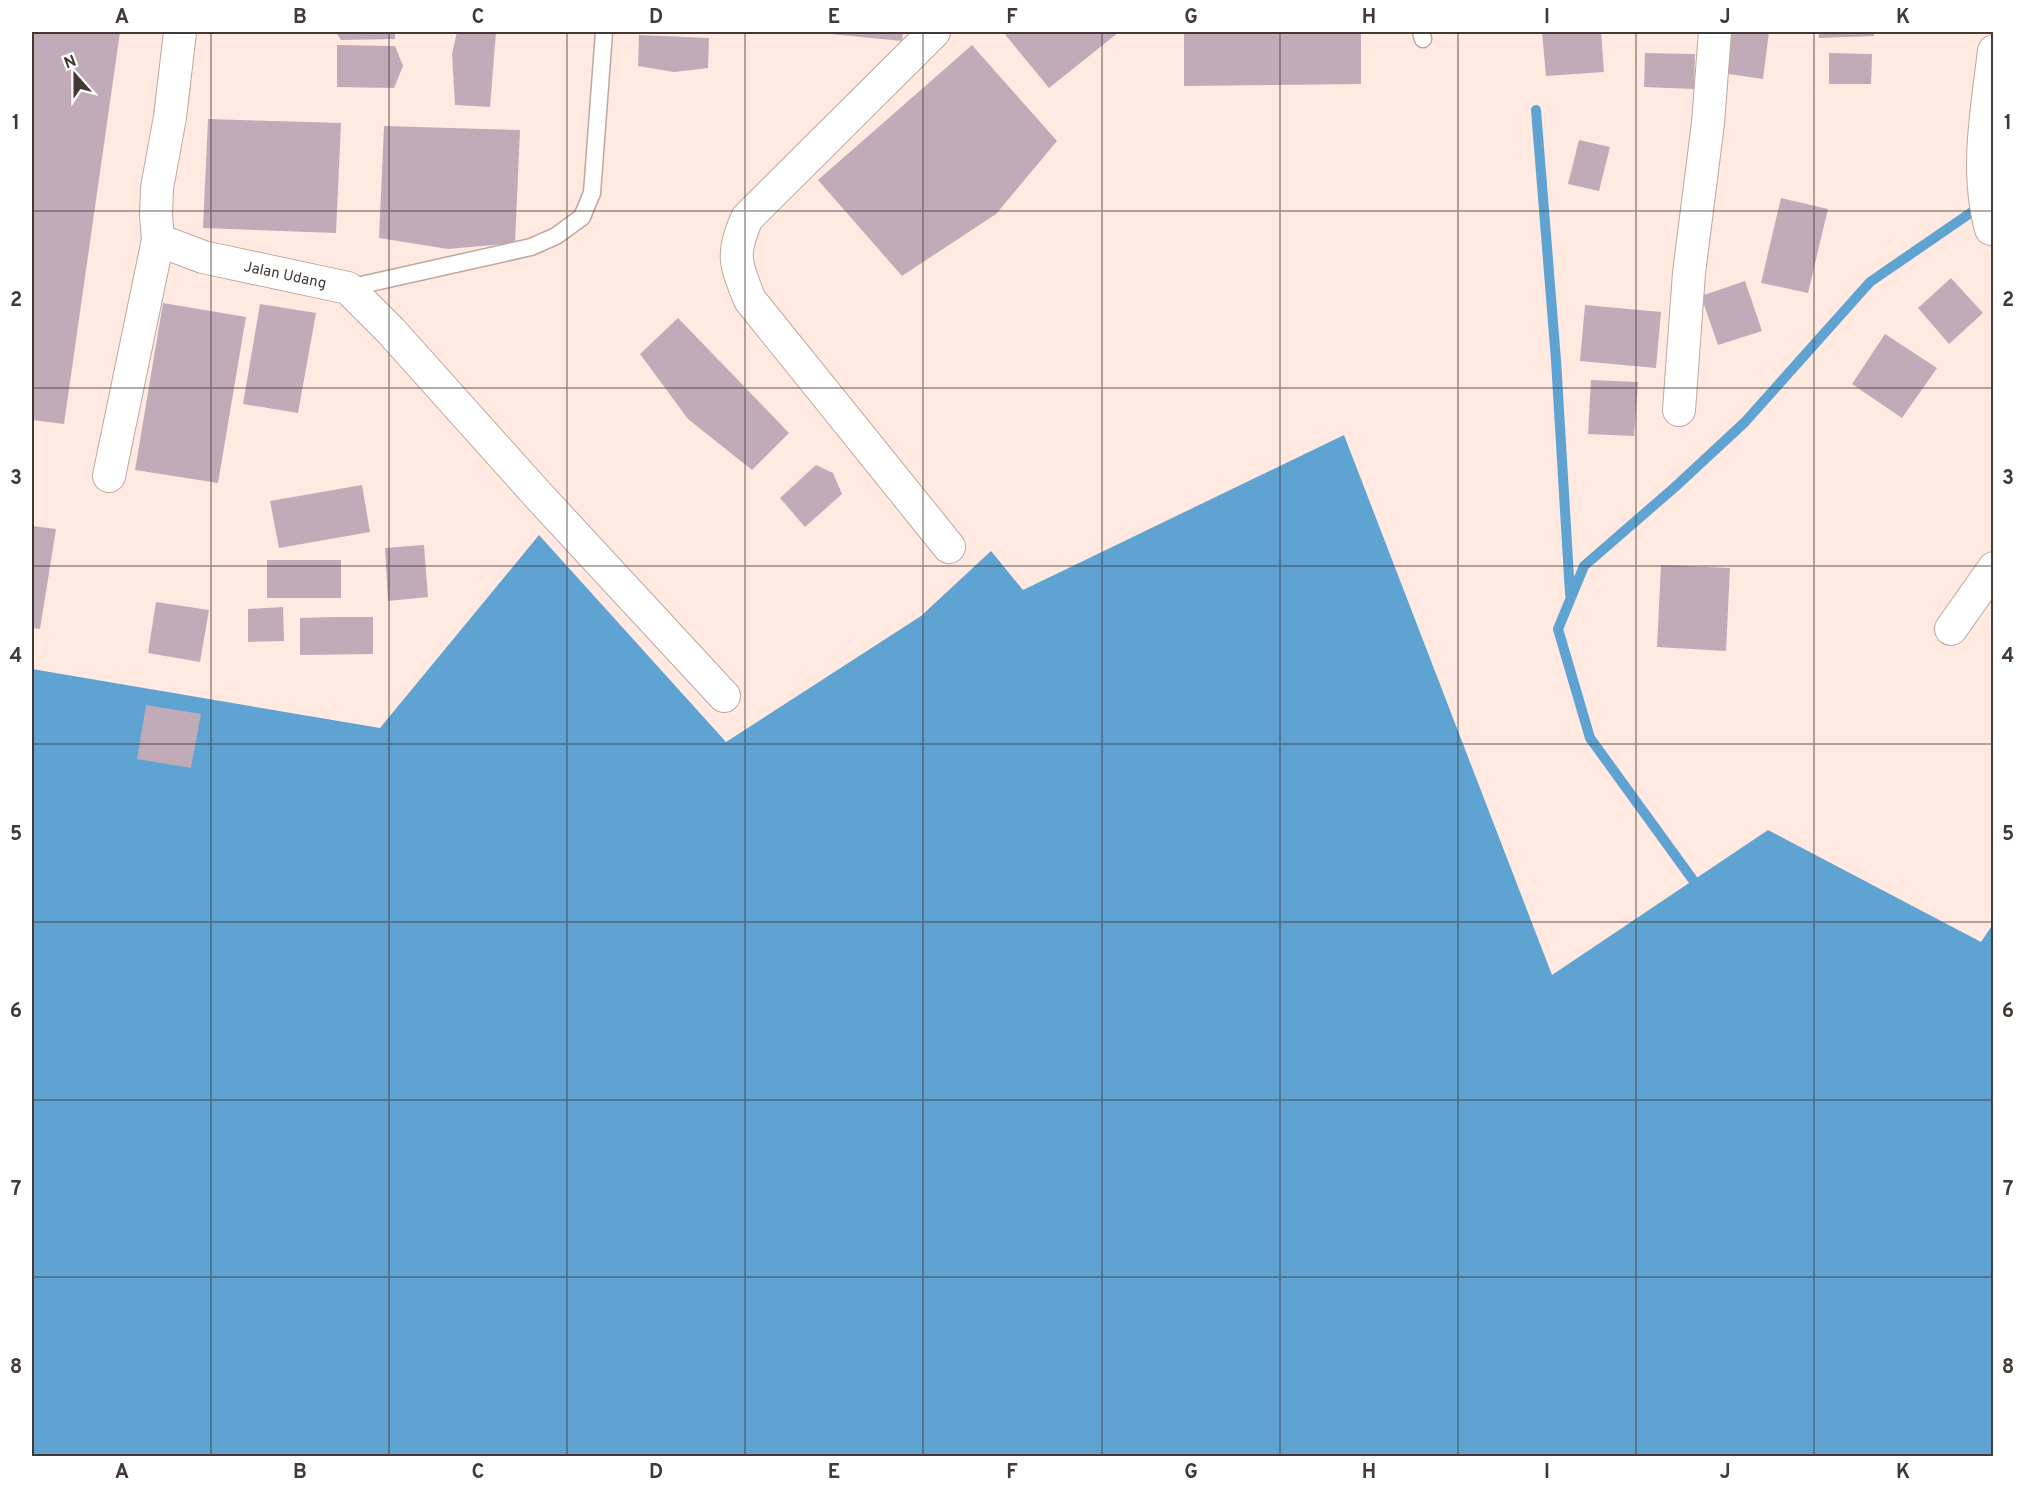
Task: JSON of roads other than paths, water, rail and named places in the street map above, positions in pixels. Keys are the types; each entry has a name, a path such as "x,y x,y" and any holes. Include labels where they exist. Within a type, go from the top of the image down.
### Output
{"street":[{"path":"109,476 158,240 156,188 170,117 180,32"},
{"path":"934,32 747,218 737,242 737,251 738,268 750,300 949,547"},
{"path":"1678,410 1689,273 1708,123 1715,32"},
{"path":"1987,212 1985,135 1994,51"},
{"name":"Jalan Udang","path":"158,240 202,257 348,288 420,362 537,494 724,696"},
{"path":"1951,629 1994,568"}],"lane":[{"path":"348,288 531,247 556,236 582,217 592,193 604,32"}],"water":[{"path":"1344,435 1552,975 1768,830 1981,942 1993,924 1993,1456 32,1456 32,669 380,728 539,535 726,742 921,616 991,551 1023,590"}],"waterway":[{"path":"1536,110 1556,360 1570,594"},
{"path":"1693,880 1590,738 1558,629 1584,566 1745,422 1870,282 1982,205"}]}
